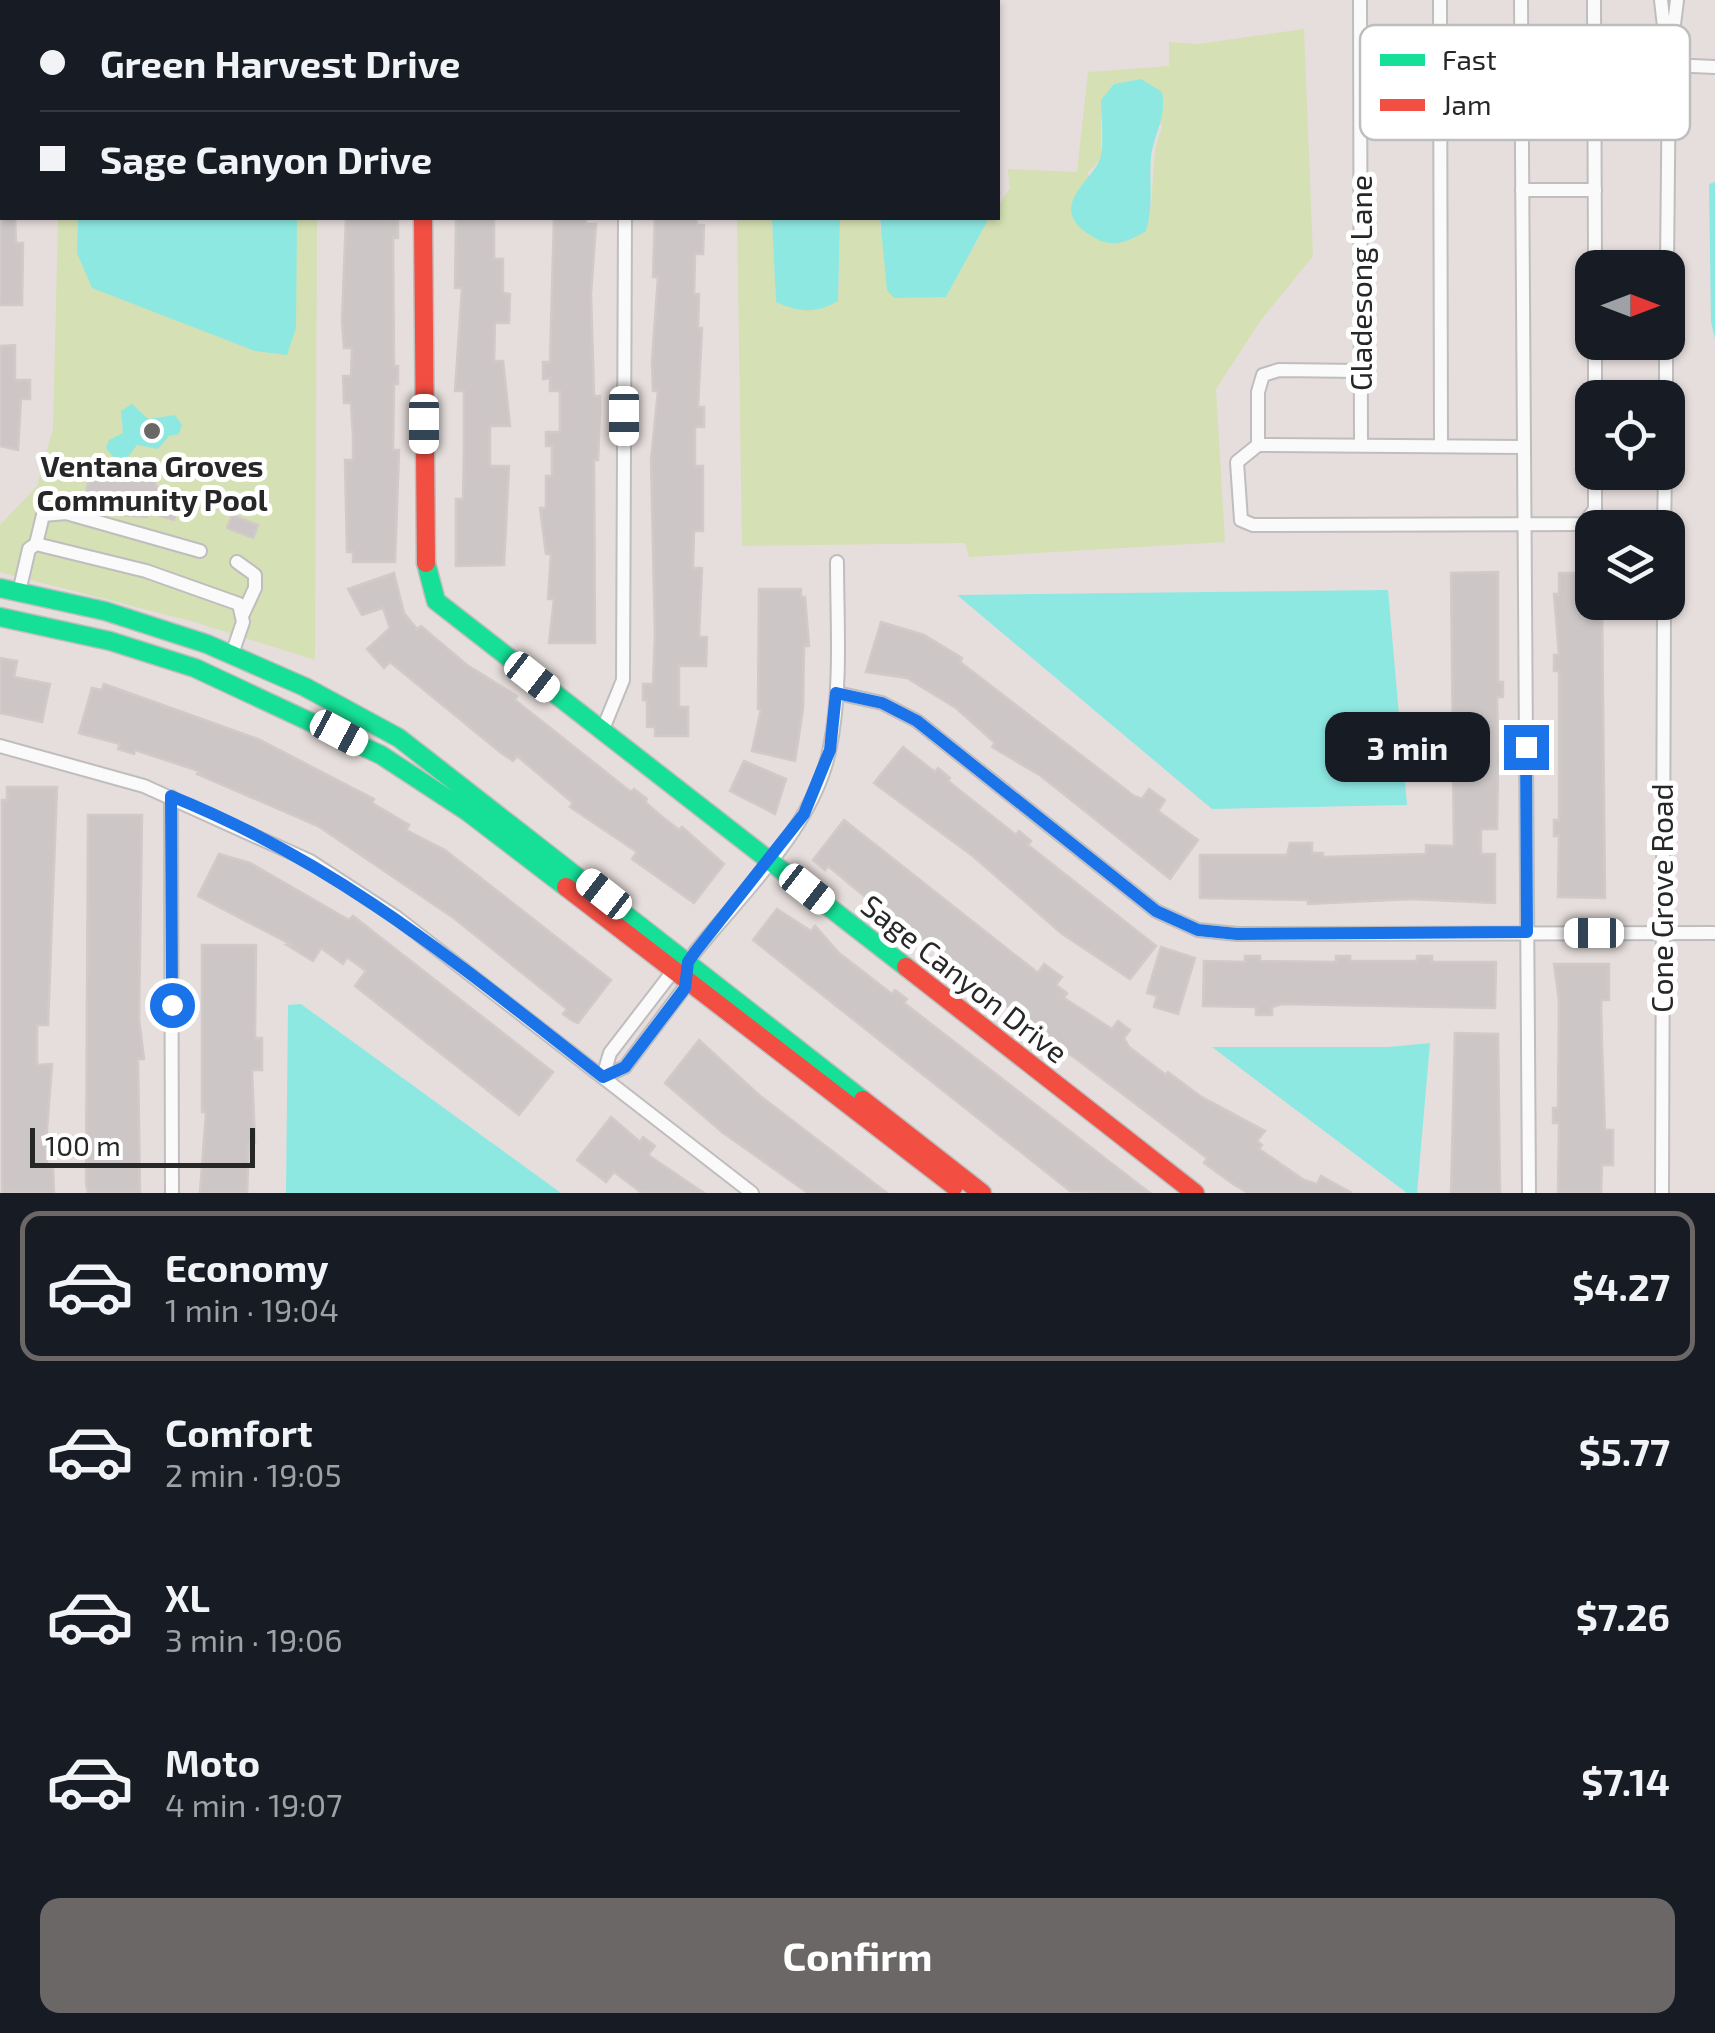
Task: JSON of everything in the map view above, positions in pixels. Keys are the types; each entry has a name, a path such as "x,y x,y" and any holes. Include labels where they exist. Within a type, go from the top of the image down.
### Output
{"street":[{"name":"Gladesong Lane","path":"1360,0 1361,445"},
{"path":"1440,0 1440,25"},
{"path":"1594,0 1594,25"},
{"path":"1661,0 1664,25"},
{"path":"1674,25 1676,0"},
{"path":"1690,66 1715,67"},
{"path":"1441,140 1442,445"},
{"path":"1522,140 1529,1193"},
{"path":"1595,140 1595,250"},
{"path":"1667,250 1669,140"},
{"path":"1522,190 1595,190"},
{"name":"Sage Canyon Drive","path":"423,220 426,573 436,601 1194,1193"},
{"path":"603,729 623,680 624,220"},
{"path":"1258,446 1258,392 1263,376 1279,370 1360,371"},
{"path":"1524,447 1258,446 1240,456 1236,467 1237,512 1247,525 1524,525 1590,520 1596,490"},
{"path":"36,544 43,515 66,513 200,551"},
{"path":"0,605 20,592 29,548 36,544 146,571 240,604 244,614"},
{"path":"229,682 232,654 256,588 256,574 237,562"},
{"path":"603,1077 610,1053 804,814 830,750 836,693 837,562"},
{"path":"0,588 106,611 232,654 308,686 399,738 679,965 688,983 963,1193"},
{"path":"0,617 110,641 229,682 339,733 423,780 679,965 982,1193"},
{"name":"Cone Grove Road","path":"1662,1193 1664,620"},
{"path":"836,693 882,703 917,721 1156,911 1198,930 1237,934 1715,933"},
{"path":"0,746 97,770 171,796 262,836 350,885 746,1191"},
{"path":"171,796 172,1193"},
{"path":"603,1077 625,1067 688,983"}],"green space":[{"path":"1304,29 1313,256 1261,320 1216,389 1225,542 969,557 965,543 742,546 737,220 772,220 776,301 838,301 840,220 880,220 880,229 946,297 988,220 1000,220 1000,203 1010,188 1008,169 1077,172 1088,72 1169,66 1169,42 1198,44","holes":["1141,79 1162,127 1151,204 1146,231 1087,173 1101,159 1101,100 1114,84"]},
{"path":"58,220 317,220 315,660 194,622 0,572 0,525 37,486 53,429"}],"water":[{"path":"1141,79 1162,92 1163,101 1151,157 1148,221 1146,231 1140,235 1109,243 1079,227 1072,215 1072,205 1101,155 1101,100 1114,84"},
{"path":"1715,182 1715,339 1711,322 1709,184"},
{"path":"78,220 297,220 296,328 287,355 255,351 92,288 77,253"},
{"path":"772,220 840,220 838,301 807,310 776,302"},
{"path":"880,220 988,220 946,297 894,298 887,290"},
{"name":"Ventana Groves Community Pool","path":"132,404 148,419 175,415 182,425 179,434 169,436 158,449 137,445 127,458 116,460 106,448 109,440 123,433 121,411"},
{"path":"1388,590 1407,805 1212,809 957,595"},
{"path":"301,1004 561,1193 286,1193 288,1005"},
{"path":"1430,1043 1417,1193 1407,1193 1212,1047 1388,1047"}],"building":[{"path":"0,220 15,220 16,243 23,243 22,305 0,305"},
{"path":"346,220 398,220 398,238 393,238 394,366 398,366 398,384 394,384 393,450 399,450 395,562 353,562 353,552 347,552 345,460 353,460 353,437 351,403 344,403 343,376 351,376 352,348 344,348"},
{"path":"456,220 494,220 494,259 503,259 503,293 510,294 509,323 495,323 494,361 503,361 510,426 490,426 490,466 509,466 504,565 456,566 456,499 463,499 464,391 455,391 462,288 455,288"},
{"path":"554,220 586,220 586,224 596,224 591,294 594,396 600,396 598,460 594,460 595,643 549,643 554,599 548,599 551,554 546,554 540,508 546,508 546,476 552,476 552,446 546,446 546,432 560,432 560,391 550,391 550,378 543,379 543,362 550,362"},
{"path":"655,220 697,220 697,225 704,225 703,254 695,254 694,294 699,294 698,328 702,328 698,407 704,407 704,427 695,427 695,466 703,466 703,531 694,531 693,568 702,568 699,637 707,637 706,666 679,666 679,707 688,707 688,736 655,736 655,727 647,727 647,700 643,700 643,684 653,684 655,636 651,460 658,391 653,391 652,362 658,277 653,277"},
{"path":"15,345 15,380 30,380 30,399 21,399 18,450 0,446 0,346"},
{"path":"120,470 156,481 155,486 173,492 172,497 179,500 174,520 148,512 147,517 122,515 122,510 110,503 85,495 90,476 98,479 100,471 117,477"},
{"path":"232,515 258,525 253,538 227,528"},
{"path":"1498,572 1498,682 1503,682 1503,697 1497,697 1498,751 1502,751 1503,766 1498,766 1497,829 1481,829 1481,854 1495,854 1495,903 1412,899 1308,904 1308,900 1200,898 1200,855 1287,855 1290,843 1312,843 1312,853 1323,853 1323,857 1426,854 1426,845 1454,846 1451,573"},
{"path":"394,573 404,613 417,629 421,626 467,665 517,696 515,700 631,792 634,789 647,799 645,802 660,815 679,830 682,827 724,864 694,903 632,859 637,852 570,807 573,803 517,756 513,761 500,752 390,662 384,668 367,649 390,628 383,608 362,615 348,589"},
{"path":"1559,573 1575,573 1575,620 1602,620 1605,898 1558,897 1559,836 1554,836 1554,820 1559,820 1559,671 1554,671 1554,655 1559,655 1554,594 1559,594"},
{"path":"759,589 801,589 801,597 805,597 809,646 804,646 803,709 795,761 752,751 761,709"},
{"path":"881,622 924,635 962,658 960,662 1134,796 1142,799 1149,789 1165,800 1158,811 1198,840 1170,879 1041,776 992,747 995,743 956,708 907,678 866,672"},
{"path":"0,658 17,661 14,677 50,684 42,722 0,713"},
{"path":"104,684 258,739 374,799 372,803 409,825 406,830 445,850 611,980 578,1023 573,1021 563,1014 567,1009 455,919 318,826 197,774 199,771 135,750 134,754 118,749 120,744 79,733 92,688 102,690"},
{"path":"903,747 935,772 938,768 950,778 948,781 1016,835 1019,831 1031,841 1028,845 1156,946 1130,979 1061,933 974,857 874,783"},
{"path":"744,761 786,779 775,814 730,791"},
{"path":"7,787 57,787 48,1025 37,1025 37,1065 52,1064 47,1167 53,1167 54,1193 2,1193 2,800 7,800"},
{"path":"88,815 142,815 139,1019 144,1059 138,1059 140,1193 88,1193 86,1183"},
{"path":"844,820 1038,973 1044,964 1062,977 1056,985 1067,993 1064,998 1112,1029 1118,1021 1130,1030 1124,1038 1129,1047 1166,1075 1168,1072 1200,1096 1265,1131 1257,1141 1262,1145 1259,1149 1304,1180 1317,1184 1321,1176 1352,1193 1248,1193 1204,1163 1207,1158 1075,1058 1023,1025 1026,1021 958,968 955,972 943,962 946,958 910,930 878,912 880,909 828,866 825,870 813,860"},
{"path":"219,854 250,863 349,920 353,916 553,1072 519,1115 355,986 366,971 347,957 343,964 321,948 313,961 287,945 292,945 198,896"},
{"path":"777,909 811,931 815,926 839,953 892,994 895,990 907,999 904,1003 1150,1193 1070,1191 753,940"},
{"path":"202,945 256,945 255,1038 262,1038 262,1070 252,1070 255,1143 249,1143 247,1193 200,1193 206,1112 202,1112"},
{"path":"1161,947 1195,958 1178,1014 1154,1007 1157,996 1147,993"},
{"path":"1245,956 1260,956 1260,961 1336,962 1336,956 1350,956 1350,961 1417,961 1417,956 1432,956 1432,962 1496,962 1495,1008 1282,1004 1272,1007 1272,1015 1256,1015 1256,1007 1203,1006 1204,961 1245,962"},
{"path":"1554,964 1609,964 1609,1000 1601,1000 1605,1130 1613,1130 1613,1165 1602,1165 1601,1193 1558,1193 1559,1123 1553,1123 1553,1108 1558,1108 1559,1000"},
{"path":"1455,1033 1498,1034 1500,1193 1451,1193"},
{"path":"699,1040 759,1095 887,1193 808,1193 722,1132 665,1083"},
{"path":"611,1117 640,1142 643,1137 655,1146 648,1155 704,1193 642,1193 614,1172 606,1182 577,1160"}],"traffic: fast":[{"path":"426,563 436,601 906,967"},
{"path":"0,588 105,611 207,644 305,687 399,738 863,1100"},
{"path":"0,617 110,641 195,668 381,755 468,812 566,887"}],"traffic: jam":[{"path":"423,220 426,563"},
{"path":"566,887 954,1186"},
{"path":"906,967 1195,1193"},
{"path":"863,1100 982,1193"}],"place":[{"name":"Ventana Groves Community Pool","path":"152,431"}],"route":[{"path":"172,1005 171,796 262,836 350,885 603,1077 625,1067 688,983 688,962 695,952 804,814 830,750 836,693 882,703 917,721 1156,911 1198,930 1237,934 1527,932 1526,747"}]}
